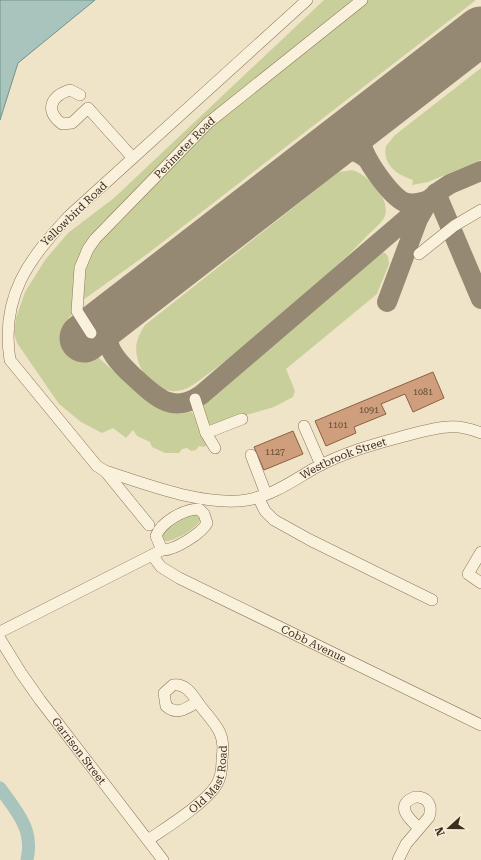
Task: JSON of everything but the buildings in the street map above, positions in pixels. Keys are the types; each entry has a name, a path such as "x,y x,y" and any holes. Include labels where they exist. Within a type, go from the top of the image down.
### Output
{"street":[{"name":"Yellowbird Road","path":"206,499 179,494 105,471 97,466 10,360 5,342 4,325 7,308 15,284 34,254 69,216 307,0"},
{"name":"Perimeter Road","path":"91,333 77,311 80,268 88,249 95,239 208,123 362,0"},
{"path":"80,94 70,90 56,97 51,105 52,114 56,119 62,124 72,123 88,108 133,158"},
{"path":"419,254 454,226 481,210"},
{"path":"194,399 206,433 216,448"},
{"path":"206,433 242,419"},
{"path":"304,426 321,465"},
{"name":"Westbrook Street","path":"206,499 238,502 262,496 336,457 369,445 432,429 450,427 467,428 481,433"},
{"path":"251,455 265,511 274,520 310,540 432,600"},
{"name":"Yellowbird Road","path":"105,471 149,525"},
{"path":"162,550 156,536 158,530 186,512 199,509 206,499"},
{"path":"0,632 162,550 168,550 204,529 207,518 199,509"},
{"path":"481,552 468,574 481,583"},
{"name":"Cobb Avenue","path":"152,556 161,567 179,578 481,725"},
{"name":"Garrison Street","path":"0,638 21,673 40,700 163,860"},
{"name":"Old Mast Road","path":"148,840 208,795 217,784 221,770 223,744 219,731 197,702"},
{"path":"398,860 406,844 419,828"}],"green space":[{"path":"324,0 356,0 225,104 88,241 76,263 73,314 68,318 99,358 148,402 161,410 170,412 192,412 209,444 204,447 199,446 196,450 191,451 187,448 182,449 179,453 165,453 152,447 150,442 137,436 133,430 126,438 113,428 102,433 81,422 59,404 17,343 14,333 16,318 25,292 45,260 68,233 114,198"},
{"path":"368,0 476,0 146,255 83,300 84,269 94,248 209,128"},
{"path":"481,68 481,160 428,182 412,185 413,180 401,175 392,168 386,158 386,146 395,135"},
{"path":"352,170 372,182 382,196 386,211 384,218 378,226 367,235 356,248 247,344 194,384 185,389 169,391 154,384 139,364 136,352 138,340 145,325 339,172"},
{"path":"381,252 388,256 389,264 377,294 286,369 295,391 293,397 274,407 211,425 206,423 203,404 377,253"},
{"path":"193,513 197,515 200,520 195,527 173,540 165,541 162,537 164,531"}],"water":[{"path":"0,0 95,0 18,63 0,120"}],"waterway":[{"path":"0,788 18,813 26,830 29,849 27,860"}],"taxiway":[{"path":"373,115 364,128 362,143 363,149 378,176 392,192 404,202 416,203 428,200"},
{"path":"320,155 344,149 355,151 366,158"},
{"path":"123,308 115,318 110,328 108,337 112,353 125,369 149,391 164,401 173,403 191,401 201,395 438,192 450,184 481,171"},
{"path":"436,193 481,299"},
{"path":"387,302 418,219 426,205"}],"runway":[{"path":"84,338 481,31"}]}
